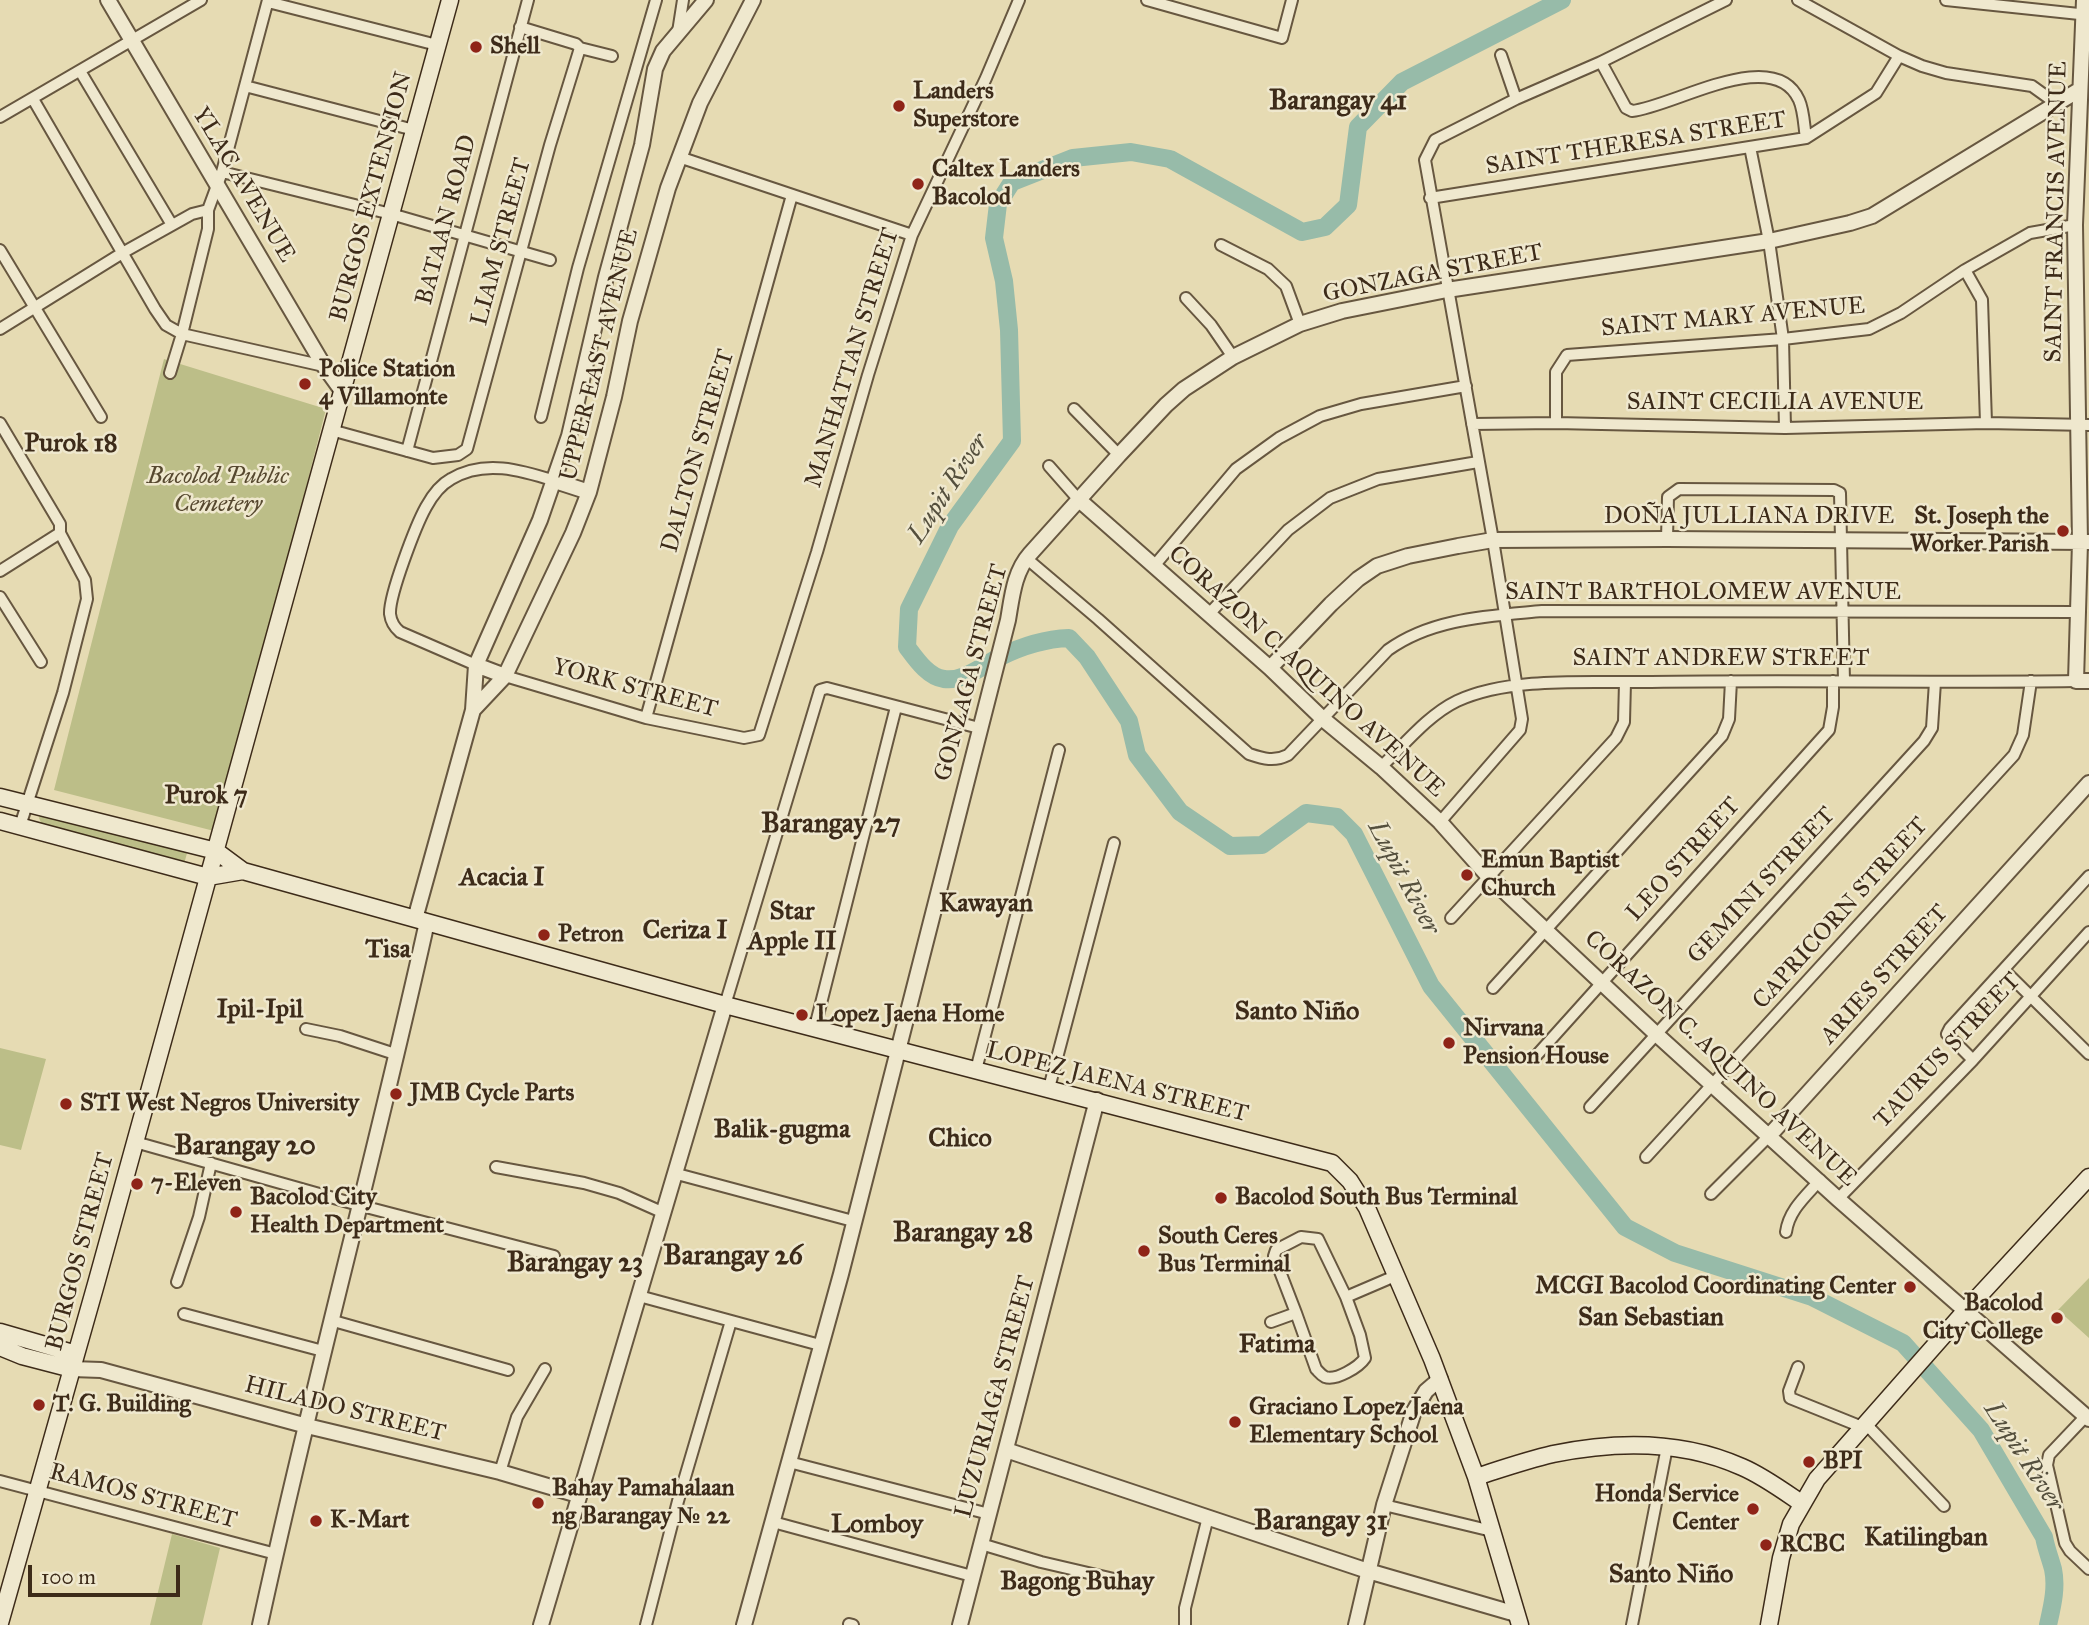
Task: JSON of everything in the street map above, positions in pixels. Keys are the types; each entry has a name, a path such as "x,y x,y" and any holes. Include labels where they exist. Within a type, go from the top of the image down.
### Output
{"main road":[{"name":"BURGOS EXTENSION","path":"216,851 450,0"},
{"name":"LOPEZ JAENA STREET","path":"0,797 216,851 243,871 725,1005 1332,1163 1359,1194 1440,1379 1476,1477 1518,1619"},
{"name":"LOPEZ JAENA STREET","path":"0,821 208,877 243,871"},
{"name":"BURGOS STREET","path":"0,1623 216,851"},
{"path":"1769,1625 1781,1558 1791,1524 1801,1503 1818,1479 1966,1310 2089,1177"},
{"name":"HILADO STREET","path":"0,1332 74,1362"},
{"name":"HILADO STREET","path":"0,1347 22,1356 74,1362"},
{"path":"1476,1477 1551,1454 1600,1446 1647,1445 1708,1455 1742,1467 1801,1503"}],"street":[{"name":"YLAC AVENUE","path":"108,0 220,179 324,366 342,391"},
{"path":"0,117 201,0"},
{"name":"BATAAN ROAD","path":"407,451 528,0"},
{"path":"541,418 578,268 656,0"},
{"path":"678,32 683,0"},
{"name":"UPPER EAST AVENUE","path":"260,1625 330,1320 362,1206 398,1055 421,920 473,710 476,665 555,481 580,391 606,277 640,155 654,69 663,51 706,0"},
{"name":"UPPER EAST AVENUE","path":"473,710 505,676 563,555 589,492 630,321 656,227 679,158 701,103 753,0"},
{"name":"MANHATTAN STREET","path":"754,738 762,730 912,235 1002,44 1019,0"},
{"path":"1151,1 1282,38 1292,0"},
{"path":"1440,822 1520,730 1522,708 1425,160 1436,140 1516,99 1601,62 1726,0"},
{"path":"1798,0 1922,66 1946,74 2032,86 2057,104"},
{"path":"1946,0 2085,10"},
{"path":"170,373 208,229 208,209 220,179 268,1 437,44"},
{"name":"SAINT FRANCIS AVENUE","path":"2083,681 2078,612 2085,542 2084,425 2075,225 2084,90 2085,10"},
{"path":"520,27 612,56"},
{"name":"LIAM STREET","path":"407,451 444,458 458,455 467,449 550,145 580,48"},
{"path":"1501,55 1516,99"},
{"name":"SAINT THERESA STREET","path":"1430,198 1806,138 1876,93 1899,56"},
{"path":"1601,62 1626,108 1632,111 1746,76 1774,79 1792,90 1800,102 1806,138"},
{"path":"80,71 172,225"},
{"path":"245,86 414,130"},
{"name":"GONZAGA STREET","path":"744,1625 841,1274 1008,620 1014,585 1026,558 1119,455 1184,389 1233,357 1300,324 1342,311 1447,290 1769,242 1872,216 2084,90"},
{"path":"33,99 166,325 181,334 324,366"},
{"path":"1750,147 1769,242 1783,339 1785,428"},
{"path":"679,158 912,235"},
{"path":"220,179 391,214 550,260"},
{"name":"DALTON STREET","path":"646,718 792,195"},
{"path":"0,329 124,252 200,210 208,209"},
{"name":"SAINT MARY AVENUE","path":"1556,423 1556,372 1567,355 1783,339 1877,327 1965,270 2030,233 2075,225"},
{"path":"1221,245 1268,269 1286,286 1300,324"},
{"path":"0,250 101,417"},
{"path":"1965,270 1982,300 1986,423"},
{"path":"1186,298 1211,325 1233,357"},
{"path":"1154,566 1236,469 1279,438 1320,416 1361,404 1466,386"},
{"path":"1074,409 1119,455"},
{"path":"0,423 60,524 60,533 85,580 87,599 63,693 20,826"},
{"name":"SAINT CECILIA AVENUE","path":"1472,424 1785,428 1986,423 2084,425"},
{"path":"331,430 407,451"},
{"path":"1208,615 1288,530 1330,498 1378,479 1478,462"},
{"path":"1049,466 1078,499"},
{"path":"505,676 400,632 393,625 390,605 420,519 440,486 468,471 483,468 512,469 589,492"},
{"name":"LEO STREET","path":"1536,1056 1829,730 1839,681 1844,612 1840,494 1834,490 1679,489 1668,497 1667,539"},
{"name":"CORAZON C. AQUINO AVENUE","path":"1078,499 1270,668 1323,719 1381,767 1440,822 1489,877 1655,1033 1838,1199 2088,1417"},
{"path":"0,571 60,533"},
{"name":"DOÑA JULLIANA DRIVE","path":"1270,668 1340,596 1377,566 1408,556 1493,540 2085,542"},
{"name":"SAINT BARTHOLOMEW AVENUE","path":"1026,558 1248,754 1265,760 1278,760 1298,746 1388,650 1404,639 1417,632 1486,615 1542,611 2078,612"},
{"path":"0,597 41,663"},
{"name":"YORK STREET","path":"505,676 646,718 754,738"},
{"path":"1493,988 1722,736 1729,719 1731,681"},
{"name":"SAINT ANDREW STREET","path":"1381,767 1431,719 1455,702 1476,694 1517,686 1550,683 1731,681 2083,681"},
{"name":"GEMINI STREET","path":"1590,1107 1923,741 1932,728 1935,681"},
{"name":"CAPRICORN STREET","path":"1646,1157 2014,755 2023,735 2031,681"},
{"path":"1451,918 1616,738 1624,722 1625,682"},
{"path":"541,1625 820,690 827,688 979,728"},
{"path":"815,1027 896,707"},
{"path":"976,1070 1059,750"},
{"name":"ARIES STREET","path":"1711,1194 1769,1136 2089,783"},
{"path":"1049,1088 1114,843"},
{"path":"1973,1060 1947,1034 1950,1028 2089,876"},
{"name":"TAURUS STREET","path":"1838,1199 1973,1060 2089,932"},
{"path":"2004,970 2089,1054"},
{"path":"306,1029 340,1036 398,1055"},
{"name":"LUZURIAGA STREET","path":"960,1625 1097,1100"},
{"path":"135,1142 362,1206 554,1256"},
{"path":"177,1282 199,1217 211,1163"},
{"path":"496,1167 584,1183 619,1193 664,1213"},
{"path":"677,1174 853,1222"},
{"path":"1786,1232 1787,1222 1794,1209 1820,1180"},
{"path":"1301,1237 1318,1239 1346,1297 1365,1358 1361,1365 1329,1378 1322,1376 1316,1369 1274,1256 1276,1250 1301,1237"},
{"path":"1346,1297 1395,1276"},
{"path":"639,1296 820,1345"},
{"path":"1272,1322 1296,1313"},
{"path":"184,1314 323,1351"},
{"path":"330,1320 508,1370"},
{"path":"646,1625 678,1501 731,1321"},
{"name":"HILADO STREET","path":"74,1362 307,1426 500,1472 578,1495"},
{"path":"1798,1367 1789,1391 1790,1398 1863,1425 1944,1506"},
{"path":"500,1472 517,1416 545,1369"},
{"path":"1356,1625 1384,1505 1414,1411 1426,1391 1440,1379"},
{"path":"2088,1417 2049,1455 2047,1465 2065,1543 2089,1569"},
{"path":"1632,1625 1667,1447"},
{"path":"1006,1450 1518,1619"},
{"path":"789,1462 989,1514"},
{"name":"RAMOS STREET","path":"0,1481 276,1554"},
{"path":"1384,1505 1492,1531"},
{"path":"1185,1625 1185,1608 1208,1517"},
{"path":"773,1522 972,1576"},
{"path":"981,1544 1114,1579"}],"green space":[{"name":"Bacolod Public Cemetery","path":"164,359 326,409 218,832 54,790"},
{"path":"41,813 189,846 184,864 42,825 39,818"},
{"path":"0,1048 46,1059 21,1150 0,1145"},
{"path":"2089,1278 2089,1338 2058,1310"},
{"path":"172,1534 220,1548 202,1625 150,1625"}],"waterway":[{"name":"Lupit River","path":"1562,0 1402,82 1358,127 1348,205 1325,227 1302,232 1170,159 1131,152 1073,158 1012,182 998,204 994,238 1004,281 1009,330 1012,441 950,526 909,609 907,647 928,671 938,678 951,679 966,675 1025,646 1069,638 1087,657 1129,721 1137,755 1180,812 1230,846 1262,845 1306,813 1337,817 1354,834 1431,986 1625,1227 1675,1253 1812,1297 1903,1343 1981,1430 2044,1537 2054,1583 2048,1625"}],"place":[{"name":"Shell","path":"476,47"},
{"name":"Landers Superstore","path":"899,106"},
{"name":"Caltex Landers Bacolod","path":"918,184"},
{"name":"Police Station 4 Villamonte","path":"305,384"},
{"name":"St. Joseph the Worker Parish","path":"2063,531"},
{"name":"Emun Baptist Church","path":"1467,875"},
{"name":"Petron","path":"544,935"},
{"name":"Lopez Jaena Home","path":"802,1015"},
{"name":"Nirvana Pension House","path":"1449,1043"},
{"name":"JMB Cycle Parts","path":"396,1094"},
{"name":"STI West Negros University","path":"66,1104"},
{"name":"7-Eleven","path":"137,1184"},
{"name":"Bacolod South Bus Terminal","path":"1221,1198"},
{"name":"Bacolod City Health Department","path":"236,1212"},
{"name":"South Ceres Bus Terminal","path":"1144,1251"},
{"name":"MCGI Bacolod Coordinating Center","path":"1910,1287"},
{"name":"Bacolod City College","path":"2057,1318"},
{"name":"T. G. Building","path":"39,1405"},
{"name":"Graciano Lopez Jaena Elementary School","path":"1235,1422"},
{"name":"BPI","path":"1809,1462"},
{"name":"Bahay Pamahalaan ng Barangay № 22","path":"538,1503"},
{"name":"Honda Service Center","path":"1753,1509"},
{"name":"K-Mart","path":"316,1521"},
{"name":"RCBC","path":"1766,1545"}],"district":[{"name":"Barangay 41","path":"1338,102"},
{"name":"Purok 18","path":"71,445"},
{"name":"Purok 7","path":"206,797"},
{"name":"Barangay 27","path":"831,825"},
{"name":"Acacia I","path":"502,879"},
{"name":"Kawayan","path":"986,905"},
{"name":"Star Apple II","path":"792,928"},
{"name":"Ceriza I","path":"685,932"},
{"name":"Tisa","path":"388,951"},
{"name":"Ipil-Ipil","path":"260,1011"},
{"name":"Santo Niño","path":"1297,1013"},
{"name":"Balik-gugma","path":"782,1131"},
{"name":"Chico","path":"960,1140"},
{"name":"Barangay 20","path":"245,1147"},
{"name":"Barangay 28","path":"963,1234"},
{"name":"Barangay 26","path":"733,1257"},
{"name":"Barangay 23","path":"575,1264"},
{"name":"San Sebastian","path":"1651,1319"},
{"name":"Fatima","path":"1277,1346"},
{"name":"Barangay 31","path":"1321,1522"},
{"name":"Lomboy","path":"877,1526"},
{"name":"Katilingban","path":"1926,1539"},
{"name":"Santo Niño","path":"1671,1576"},
{"name":"Bagong Buhay","path":"1077,1583"}]}
